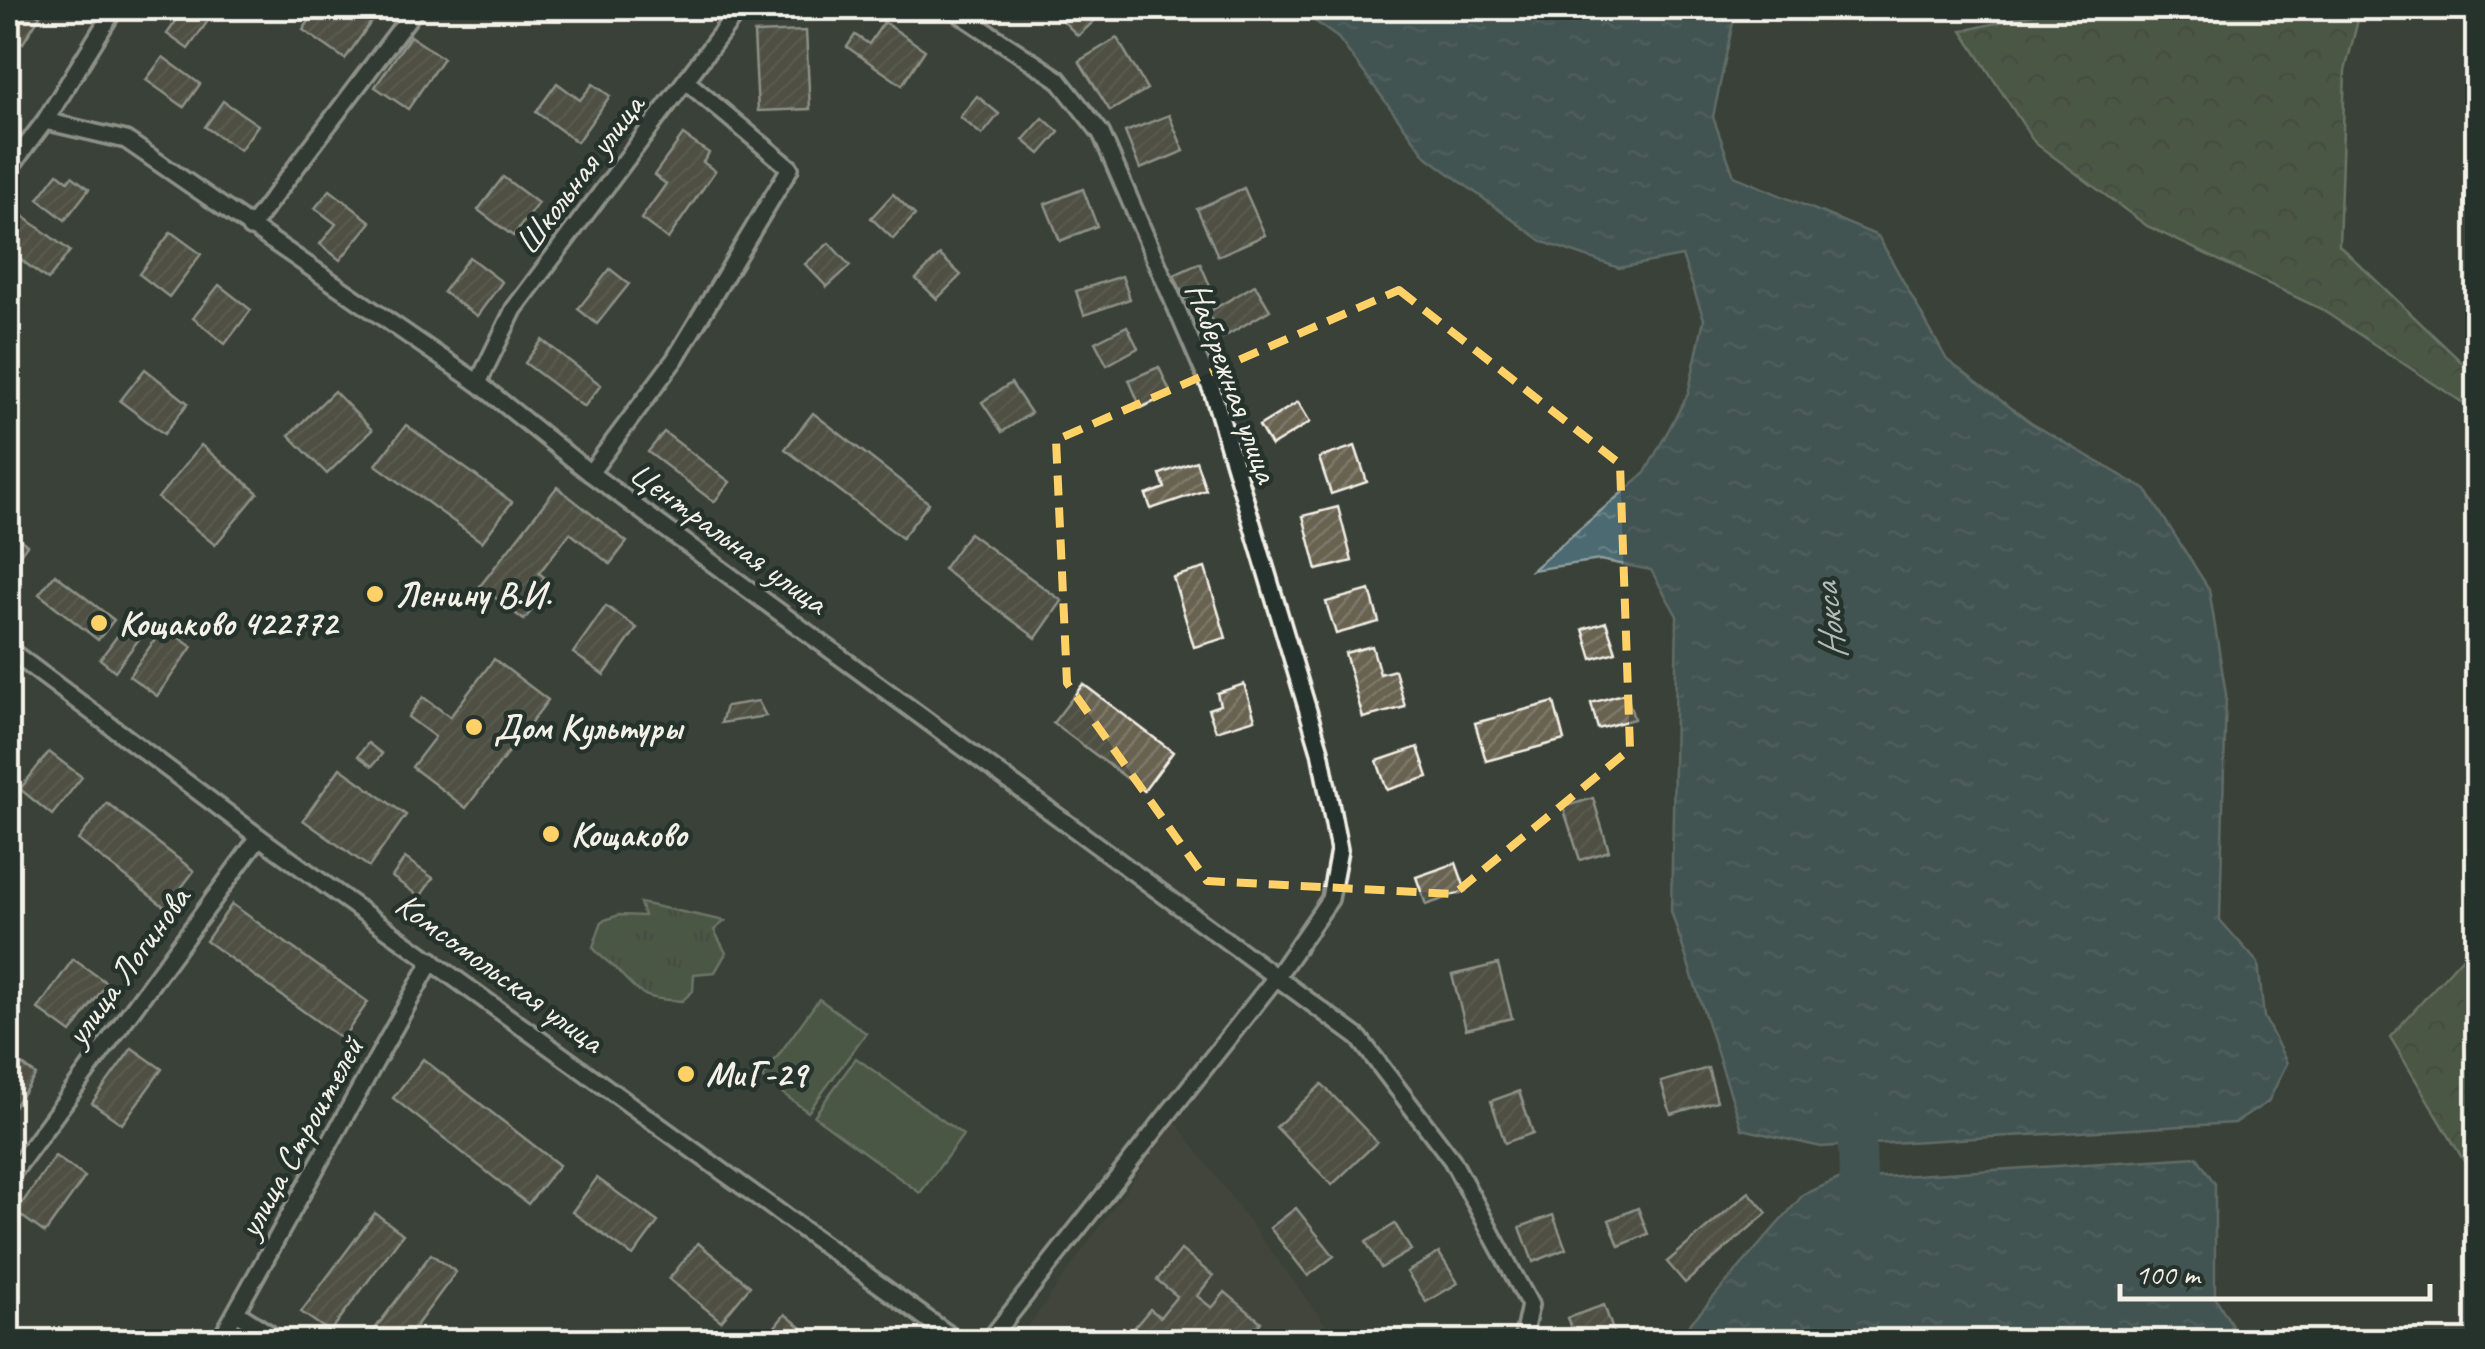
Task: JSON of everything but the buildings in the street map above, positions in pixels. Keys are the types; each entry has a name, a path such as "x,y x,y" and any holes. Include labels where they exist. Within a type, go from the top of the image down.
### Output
{"street":[{"path":"8,170 44,121 115,8"},
{"path":"250,228 416,8"},
{"name":"Школьная улица","path":"478,383 514,309 740,8"},
{"name":"Набережная улица","path":"952,8 1058,79 1101,133 1213,393 1320,750 1339,850 1330,899 1277,976"},
{"path":"590,473 675,359 790,168 687,82"},
{"name":"Центральная улица","path":"44,121 126,140 478,383 590,473 1360,1038 1461,1176 1530,1305 1522,1342"},
{"name":"Комсомольская улица","path":"8,649 259,837 959,1342"},
{"name":"улица Логинова","path":"8,1179 259,837"},
{"name":"улица Строителей","path":"219,1342 432,960"},
{"path":"988,1342 1277,976"},
{"path":"237,1313 282,1342"}],"highlighted area":[{"path":"1399,290 1620,464 1630,749 1454,894 1207,881 1067,683 1056,440"}],"shaded area":[{"path":"1175,1121 1326,1325 1307,1341 1017,1342"}],"green space":[{"path":"2059,8 2361,8 2345,71 2339,245 2474,374 2477,412 2319,308 2147,226 2035,143 1962,31"},
{"path":"640,903 725,921 714,930 726,953 715,972 694,974 693,991 682,1001 645,995 593,947 602,921 619,915 644,916"},
{"path":"2477,941 2477,1183 2390,1037"},
{"path":"819,999 866,1033 808,1112 762,1078"},
{"path":"856,1058 963,1135 920,1193 814,1116"}],"water":[{"path":"1297,8 1736,8 1713,117 1734,176 1878,236 1947,360 2031,423 2146,490 2209,589 2226,694 2220,920 2258,963 2264,1017 2287,1063 2268,1102 2235,1123 1821,1147 1742,1129 1671,911 1677,616 1651,570 1600,560 1532,570 1645,473 1688,394 1704,319 1682,256 1619,268 1543,242 1427,157 1338,38"},
{"path":"2197,1157 2215,1184 2215,1297 2232,1325 2222,1341 1675,1341 1803,1195 1836,1180"}],"waterway":[{"name":"Нокса","path":"1855,1097 1860,1227"}],"place":[{"name":"Ленину В.И.","path":"375,594"},
{"name":"Кощаково 422772","path":"99,623"},
{"name":"Дом Культуры","path":"474,727"},
{"name":"Кощаково","path":"551,834"},
{"name":"МиГ-29","path":"686,1074"}]}
